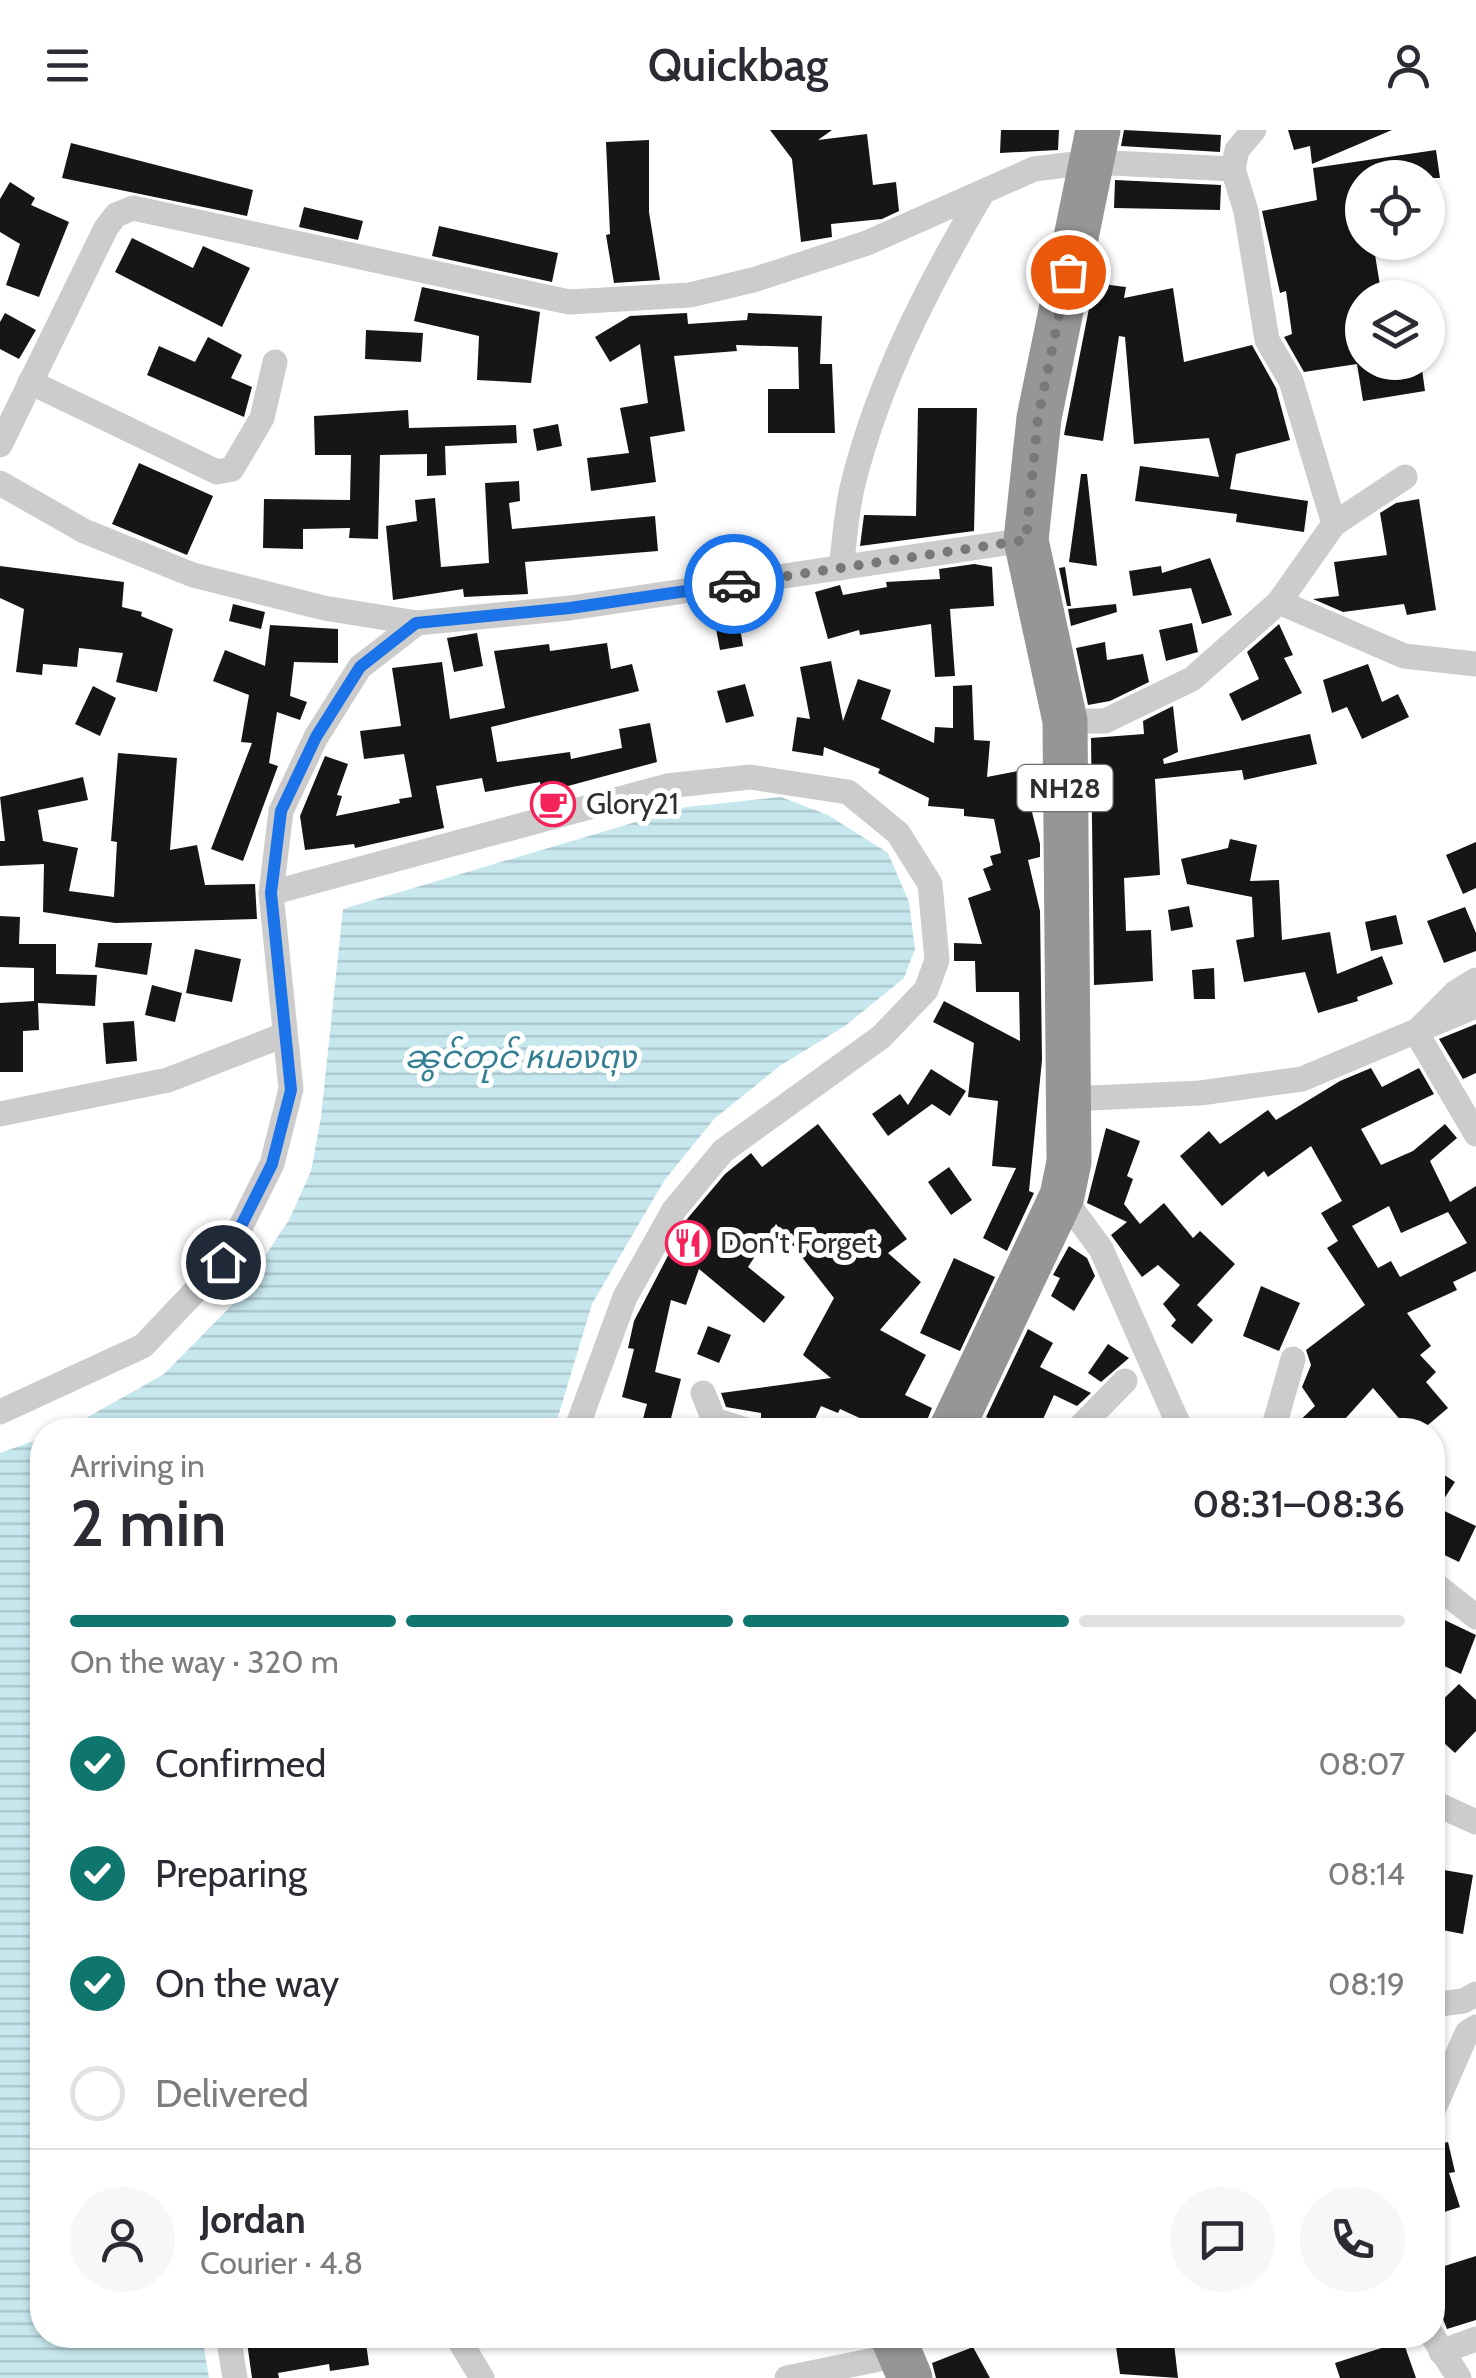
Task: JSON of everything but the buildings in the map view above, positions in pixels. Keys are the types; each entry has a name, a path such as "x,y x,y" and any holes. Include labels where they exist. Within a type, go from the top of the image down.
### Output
{"highway":[{"name":"NH28","path":"957,1418 1062,1196 1069,1162 1064,721 1026,540 1038,418 1094,146"}],"street":[{"path":"1254,130 1236,150 1233,169 1246,211 1267,340 1291,381 1334,524"},
{"path":"0,445 106,228 116,215 133,208 569,302 635,301 690,295 753,280 867,243 1094,146 1233,169"},
{"path":"842,568 852,485 888,380 922,295 982,192"},
{"path":"30,382 216,472 232,469 262,418 275,362"},
{"path":"1064,721 1105,722 1192,679 1279,602 1334,524 1404,477"},
{"path":"0,483 84,531 193,575 324,608 416,623 570,608 1026,540"},
{"path":"1279,602 1404,656 1476,664"},
{"path":"0,1412 143,1346 223,1262 272,1164 291,1090 271,893 281,811 316,737 360,667 416,623"},
{"path":"271,893 666,786 750,777 848,792 898,833 930,884 937,960 926,990 881,1036 723,1151 674,1210 625,1297 580,1418"},
{"path":"1416,1032 1455,993 1476,980"},
{"path":"1068,1098 1200,1093 1302,1079 1476,1006"},
{"path":"1416,1032 1476,1134"},
{"path":"0,1114 168,1080 284,1035"},
{"path":"1062,1196 1101,1249 1176,1418"},
{"path":"1276,1418 1293,1359"},
{"path":"1089,1418 1125,1382"},
{"path":"703,1393 713,1418"},
{"path":"1445,1592 1476,1616"},
{"path":"1445,1808 1476,1822"},
{"path":"1445,2003 1476,1994"},
{"path":"1445,2084 1467,2034 1476,2028"},
{"path":"1445,2343 1476,2339"},
{"path":"230,2348 235,2378"},
{"path":"464,2348 482,2378"},
{"path":"1440,2348 1459,2378"},
{"path":"787,2378 901,2356"}],"water":[{"name":"ၼွင်တုင် หนองตุง","path":"781,797 828,815 888,853 909,902 915,949 904,978 845,1026 781,1065 714,1119 664,1181 592,1304 558,1418 86,1418 164,1374 232,1305 289,1220 311,1171 321,1117 343,909 686,807"},
{"path":"30,1442 30,2348 204,2348 209,2378 0,2378 0,1453"}],"way so far":[{"path":"734,584 1026,540 1038,418 1068,272"}],"place":[{"name":"Glory21","path":"553,804"},
{"name":"Don't Forget","path":"688,1243"}],"route":[{"path":"223,1262 272,1164 291,1090 271,893 281,811 316,737 360,667 416,623 570,608 734,584"}]}
